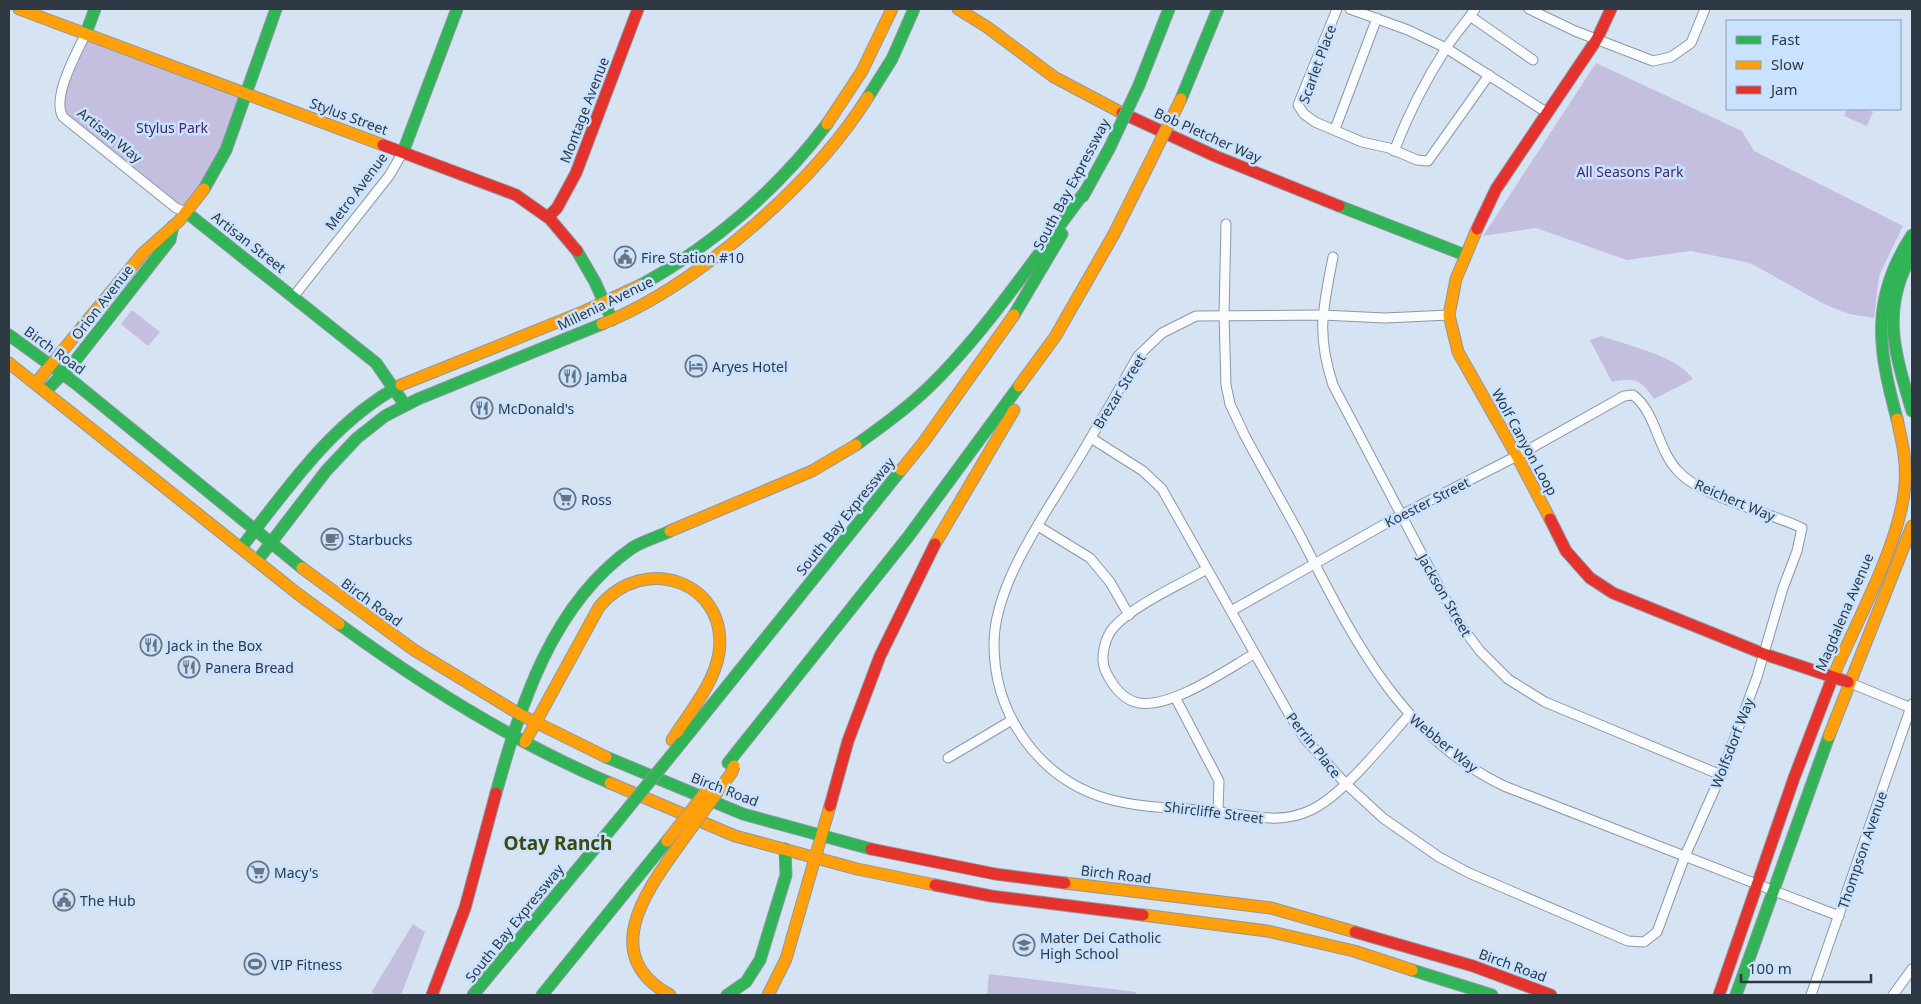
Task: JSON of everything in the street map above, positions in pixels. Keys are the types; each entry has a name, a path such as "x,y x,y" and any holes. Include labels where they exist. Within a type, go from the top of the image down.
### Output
{"main road":[{"name":"Stylus Street","path":"19,9 86,32 246,94 502,188 533,204 548,216 587,263 612,320"},
{"path":"86,32 95,9"},
{"name":"Orion Avenue","path":"36,383 143,253 173,226 205,188 226,150 276,9"},
{"name":"Metro Avenue","path":"403,152 457,9"},
{"name":"Montage Avenue","path":"548,216 557,208 576,173 638,9"},
{"name":"Millenia Avenue","path":"241,548 327,442 366,407 394,389 644,283 679,261 743,212 798,158 828,122 857,80 892,9"},
{"name":"Millenia Avenue","path":"257,561 307,493 338,457 375,424 405,405 612,320 673,286 735,241 811,170 849,127 892,59 914,9"},
{"name":"Bob Pletcher Way","path":"958,9 976,18 1006,40 1041,70 1192,147 1465,254"},
{"name":"South Bay Expressway","path":"473,995 623,815 677,741 940,419 1028,293 1110,147 1139,85 1169,9"},
{"path":"768,995 786,960 853,727 892,629 931,551 1105,251 1181,99 1218,9"},
{"name":"Wolf Canyon Loop","path":"1611,9 1597,39 1546,112 1496,189 1465,254 1456,279 1449,316 1458,352 1517,456 1566,551 1590,578 1613,593 1764,654 1848,682"},
{"path":"798,158 811,170"},
{"path":"432,995 465,908 512,736 532,682 568,617 586,590 603,571 623,554 645,541 812,471 848,451 882,428 929,387 980,329 1087,188"},
{"name":"Artisan Street","path":"186,212 294,296"},
{"name":"Orion Avenue","path":"46,391 63,374 170,240 173,226"},
{"name":"Magdalena Avenue","path":"1719,995 1794,777 1833,676 1891,539 1903,500 1910,471 1890,394 1880,342 1880,322 1881,302 1888,279 1912,236"},
{"path":"1912,254 1899,281 1892,303 1891,323 1912,411"},
{"path":"294,296 376,363 405,405"},
{"name":"Birch Road","path":"9,335 63,374 312,576 414,650 521,715 589,750 742,814 862,847 995,874 1271,908 1473,966 1551,995"},
{"path":"542,995 626,889 731,764 741,748 919,523 1055,337"},
{"path":"9,363 298,594 401,669 512,736 579,770 735,836 857,869 991,896 1267,931 1362,954 1492,995"},
{"path":"1736,995 1810,782 1848,682 1912,526"},
{"path":"525,742 603,602 614,591 634,580 664,577 685,584 703,597 715,616 720,638 719,654 714,670 677,741"},
{"path":"670,995 653,984 643,972 635,953 632,934 634,918 639,903 732,772 731,764"},
{"path":"727,995 746,982 760,960 786,875 785,850"}],"street":[{"name":"Scarlet Place","path":"1337,9 1298,105 1304,114 1315,122 1362,142 1417,160 1428,161 1489,75"},
{"path":"1350,9 1378,18 1446,48 1546,112"},
{"path":"1529,9 1653,61 1671,57 1691,43 1705,9"},
{"path":"1394,151 1415,103 1446,48 1473,12 1533,60"},
{"path":"1335,129 1378,18"},
{"name":"Artisan Way","path":"86,32 61,92 60,112 63,117 176,208 186,212"},
{"name":"Metro Avenue","path":"294,296 389,176 403,152"},
{"name":"Webber Way","path":"1226,224 1224,315 1226,385 1230,404 1257,460 1368,662 1408,716 1440,744 1490,780 1839,916"},
{"name":"Jackson Street","path":"1333,258 1322,315 1323,349 1333,384 1462,630 1508,679 1545,702 1721,775"},
{"name":"Brezar Street","path":"1012,720 997,677 996,632 1002,599 1038,526 1138,356 1162,333 1196,316 1322,315 1384,318 1449,316"},
{"name":"Reichert Way","path":"1624,396 1633,395 1642,402 1662,448 1677,471 1696,486 1802,528"},
{"name":"Koester Street","path":"1231,611 1401,515 1517,456 1624,396"},
{"name":"Perrin Place","path":"1090,438 1143,471 1162,489 1254,654 1303,735 1345,784 1382,818 1439,857 1469,873 1628,941 1638,942"},
{"path":"1038,526 1090,558 1110,582 1128,615"},
{"name":"Wolfsdorf Way","path":"1638,942 1644,942 1657,932 1685,856 1721,775 1764,654 1783,588 1797,551 1802,528"},
{"path":"1207,569 1128,615 1114,627 1106,638 1104,667 1111,684 1120,694 1139,703 1175,697 1254,654"},
{"name":"Wolf Canyon Loop","path":"1848,682 1912,706"},
{"path":"1175,697 1218,782 1218,811"},
{"name":"Thompson Avenue","path":"1811,995 1912,706"},
{"name":"Shircliffe Street","path":"1012,720 1037,757 1059,776 1091,793 1124,802 1218,811 1256,818 1292,816 1327,801 1408,716"},
{"path":"948,758 1012,720"},
{"path":"1893,995 1912,969"}],"green space":[{"name":"Stylus Park","path":"86,33 246,94 223,155 186,212 61,109 63,86"},
{"name":"All Seasons Park","path":"1596,63 1742,131 1754,151 1903,226 1879,276 1874,318 1849,314 1824,304 1750,263 1691,251 1627,260 1536,228 1483,236"},
{"path":"1847,110 1868,110 1873,112 1867,126 1844,116"},
{"path":"132,310 160,332 148,346 121,324"},
{"path":"1601,336 1664,357 1685,371 1693,379 1654,399 1637,382 1626,380 1612,382 1590,340"},
{"path":"413,924 425,932 401,995 373,995 372,991"},
{"path":"989,974 1136,992 1136,995 987,995"}],"traffic: fast":[{"path":"86,33 95,9"},
{"path":"204,189 226,150 276,9"},
{"path":"403,152 457,9"},
{"path":"868,97 892,59 914,9"},
{"path":"1139,85 1169,9"},
{"path":"1181,99 1218,9"},
{"path":"1110,147 1139,85"},
{"path":"641,285 694,252 743,214 787,171 827,124"},
{"path":"1083,196 1110,147"},
{"path":"856,445 911,403 949,366 1011,292 1087,189"},
{"path":"1339,206 1465,255"},
{"path":"186,212 376,363 405,405"},
{"path":"46,391 75,361 170,240 173,226"},
{"path":"1014,315 1062,234"},
{"path":"1897,419 1885,370 1882,325 1889,281 1912,235"},
{"path":"577,251 595,282 612,320"},
{"path":"1912,254 1902,274 1893,313 1896,351 1912,411"},
{"path":"257,561 326,471 357,438 385,416 418,399 602,324"},
{"path":"9,335 75,383 302,568"},
{"path":"241,548 294,480 332,437 376,400 401,385"},
{"path":"728,763 908,537 1019,386"},
{"path":"682,742 901,470"},
{"path":"496,793 529,691 543,658 560,627 581,597 604,571 632,548 670,531"},
{"path":"339,624 437,691 504,731 539,750 610,783"},
{"path":"1736,995 1829,736"},
{"path":"620,818 682,742"},
{"path":"606,757 743,814 871,849"},
{"path":"473,995 620,818"},
{"path":"542,995 667,841"},
{"path":"727,995 746,982 760,960 786,875 785,849"},
{"path":"1412,970 1492,995"}],"traffic: slow":[{"path":"19,9 383,145"},
{"path":"827,124 862,71 892,9"},
{"path":"958,9 987,27 1054,77 1122,113"},
{"path":"602,324 639,307 676,284 714,258 751,228 817,163 845,130 868,97"},
{"path":"1150,162 1181,99"},
{"path":"1019,386 1055,337 1114,234 1150,162"},
{"path":"36,383 143,253 179,221 204,189"},
{"path":"1477,229 1456,279 1449,315 1458,352 1550,519"},
{"path":"401,385 585,311 641,285"},
{"path":"901,470 923,443 1014,315"},
{"path":"9,363 298,594 339,624"},
{"path":"935,544 1014,410"},
{"path":"1830,684 1886,559 1902,507 1905,484 1905,460 1897,419"},
{"path":"670,531 812,471 856,445"},
{"path":"1829,736 1912,526"},
{"path":"302,568 414,650 521,715 606,757"},
{"path":"525,742 599,607 617,590 638,581 659,579 680,583 697,593 711,608 719,628 719,653 712,676 700,699 672,740"},
{"path":"677,848 732,772 734,766"},
{"path":"610,783 735,836 857,869 935,885"},
{"path":"667,841 708,789"},
{"path":"768,995 786,959 830,806"},
{"path":"670,995 649,979 637,962 633,943 635,924 642,904 652,885 677,848"},
{"path":"1065,883 1271,908 1355,932"},
{"path":"1143,915 1267,931 1354,951 1412,970"}],"traffic: jam":[{"path":"549,216 557,208 576,173 638,9"},
{"path":"1477,229 1496,189 1597,39 1611,9"},
{"path":"1122,113 1215,156 1339,206"},
{"path":"383,145 516,195 550,219 577,251"},
{"path":"1550,519 1566,551 1590,578 1613,593 1764,654 1848,682"},
{"path":"830,806 848,741 880,656 935,544"},
{"path":"1719,995 1794,778 1830,684"},
{"path":"432,995 465,908 496,793"},
{"path":"871,849 995,874 1065,883"},
{"path":"935,885 991,896 1143,915"},
{"path":"1355,932 1473,966 1551,995"}],"place":[{"name":"Fire Station #10","path":"625,257"},
{"name":"Aryes Hotel","path":"696,366"},
{"name":"Jamba","path":"570,376"},
{"name":"McDonald's","path":"482,408"},
{"name":"Ross","path":"565,499"},
{"name":"Starbucks","path":"332,539"},
{"name":"Jack in the Box","path":"151,645"},
{"name":"Panera Bread","path":"189,667"},
{"name":"Macy's","path":"258,872"},
{"name":"The Hub","path":"64,900"},
{"name":"Mater Dei Catholic High School","path":"1024,945"},
{"name":"VIP Fitness","path":"255,964"}],"district":[{"name":"Otay Ranch","path":"558,843"}]}
